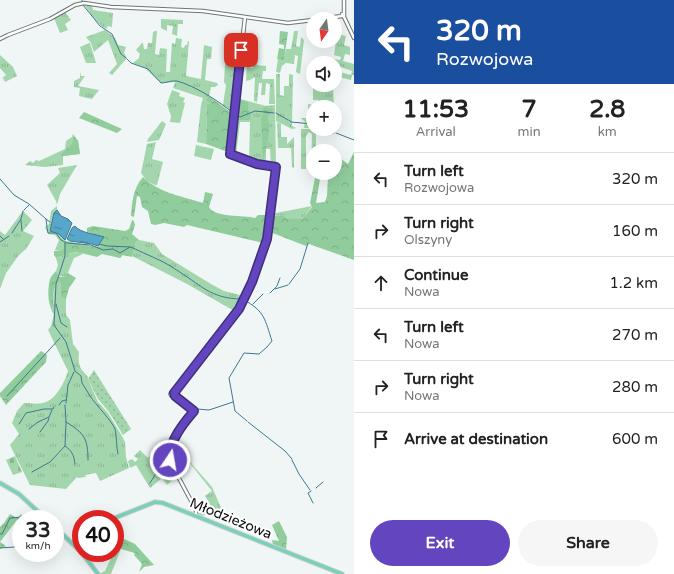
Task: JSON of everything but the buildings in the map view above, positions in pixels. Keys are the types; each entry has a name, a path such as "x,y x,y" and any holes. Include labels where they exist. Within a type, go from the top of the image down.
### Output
{"main road":[{"path":"0,483 19,494 36,510"},
{"name":"Młodzieżowa","path":"124,514 156,502 163,502 342,574"},
{"path":"64,536 72,543"},
{"path":"89,562 98,574"}],"street":[{"path":"344,0 342,17 354,38"},
{"path":"0,39 50,19 76,5 84,3 111,7 225,13 288,22 306,21"},
{"path":"196,515 196,510 172,467 170,456 171,447 176,436 194,411 174,394 239,309 252,282 267,241 276,167 257,164 230,154 245,17"}],"green space":[{"path":"84,4 92,5 93,10 113,13 112,27 108,26 106,29 102,27"},
{"path":"65,12 71,20 65,24 68,30 60,33 54,18"},
{"path":"161,19 183,20 183,24 178,24 177,36 172,34 173,26 167,25 167,31 161,28"},
{"path":"105,30 115,38 118,45 126,47 124,53 127,58 112,75 109,73 117,64 108,40 94,52 91,43 86,37"},
{"path":"157,31 155,54 159,55 160,48 167,49 166,72 170,72 172,43 175,44 176,38 182,39 181,47 184,48 189,41 186,76 201,79 204,45 212,47 211,59 207,59 205,80 217,83 218,85 211,87 209,96 205,100 214,105 207,105 206,144 197,142 203,98 173,88 175,82 161,83 147,69 133,63 139,58 140,54 136,50 142,43 144,49 147,49 148,43 152,43 153,32"},
{"path":"280,31 288,32 284,60 277,59 279,48 284,49 284,45 279,44"},
{"path":"294,31 298,31 296,46 300,47 301,37 304,40 300,74 296,72 298,56 295,55 294,64 286,63 282,66 280,73 276,72 278,59 284,59 286,49 291,49"},
{"path":"342,35 346,36 344,45 350,47 350,55 345,54 343,61 354,64 354,75 352,75 351,80 342,78 342,73 351,75 352,71 342,67 342,56 334,55 335,48 342,48"},
{"path":"89,43 96,63 86,63 80,47"},
{"path":"226,49 231,50 231,62 236,62 237,51 240,51 234,113 223,105 226,85 224,82"},
{"path":"0,55 13,67 17,76 5,82 3,78 0,80 6,75 0,68"},
{"path":"253,62 257,62 257,65 266,66 266,71 263,71 262,79 274,79 275,104 269,104 270,84 266,83 265,95 261,95 262,83 259,83 257,102 254,101 255,77 246,81 247,63 250,63 250,68 253,68"},
{"path":"80,71 81,76 85,76 78,86 99,90 92,99 79,96 80,88 74,87 74,81 80,78"},
{"path":"276,74 280,74 280,95 284,96 284,86 289,86 289,74 293,75 292,126 296,128 292,129 276,121"},
{"path":"172,90 180,93 179,96 185,98 180,123 170,122 171,116 167,104"},
{"path":"313,92 333,92 334,100 313,100"},
{"path":"209,96 233,114 229,152 206,144 207,104 213,105 205,100"},
{"path":"237,98 266,106 275,105 276,165 271,165 270,149 266,149 266,165 249,161 250,122 240,122 236,155 231,153"},
{"path":"237,99 248,102 248,109 251,114 250,120 236,120"},
{"path":"265,107 273,109 271,114 268,115 269,133 263,161 261,117 264,113 262,109"},
{"path":"84,112 122,129 117,133 79,118"},
{"path":"301,118 306,118 306,128 304,128 305,122"},
{"path":"162,121 166,124 159,140 147,142 148,139"},
{"path":"277,122 281,124 281,137 287,137 287,144 294,137 294,168 292,167 291,148 278,148"},
{"path":"301,129 306,129 306,169 301,169"},
{"path":"73,134 78,141 80,154 63,156 63,165 45,167 25,165 30,161 33,163 36,160 39,161 65,149 66,141 72,137"},
{"path":"74,136 78,141 80,154 63,156 62,153 72,144"},
{"path":"312,136 316,136 316,144 312,144"},
{"path":"156,142 152,159 163,162 157,185 155,185 147,181 141,173 147,144"},
{"path":"196,145 214,149 211,160 194,156"},
{"path":"354,152 354,260 309,244 306,246 270,232 271,216 283,215 288,219 302,219 312,207 310,203 315,180 320,180 316,203 325,202 327,196 328,180 342,180 342,160 348,164"},
{"path":"77,165 60,194 57,205 47,185 60,173 58,168"},
{"path":"143,177 162,190 203,203 205,192 213,194 209,207 212,211 223,215 255,218 258,215 269,215 266,241 264,243 187,225 184,227 164,223 155,225 151,224 148,211 142,207 140,197 137,196 134,217 131,216 135,191"},
{"path":"57,206 51,229 66,241 64,243 65,248 62,250 55,250 59,240 55,235 48,234 45,227 49,224 51,211"},
{"path":"312,206 302,219 288,219 283,215 271,216 271,214"},
{"path":"23,211 32,220 23,231 34,236 26,249 19,255 6,273 0,289 0,231 5,235"},
{"path":"132,220 134,221 135,225 132,234 139,240 136,242 132,257 123,255 120,258 102,254 97,257 77,252 56,258 54,255 54,251 62,250 64,248 65,241 98,247 104,237 87,232 87,228 93,226 125,231 129,229"},
{"path":"139,240 154,243 162,254 224,291 244,296 236,312 187,284 132,256 136,242"},
{"path":"79,252 83,254 74,258 67,275 65,277 60,276 56,271 58,265 56,258"},
{"path":"56,271 60,277 65,277 68,273 76,278 69,288 66,299 61,297 61,283 58,282 54,289 52,309 48,294 50,278"},
{"path":"58,282 61,283 61,288 66,299 66,315 70,320 73,344 79,352 80,366 88,377 98,402 108,413 125,442 126,457 129,468 100,481 96,473 85,475 86,477 77,477 66,489 30,485 10,445 19,434 12,423 17,411 24,403 35,404 46,402 54,397 65,380 68,371 48,330 51,326 54,314 50,306 52,308 54,301 54,290"},
{"path":"41,351 47,355 46,362 6,405 0,396 0,393"},
{"path":"94,370 131,429 123,435 109,412 98,399 88,379"},
{"path":"171,440 173,442 170,451 170,460 176,477 167,485 162,478 150,488 136,465 130,468 128,461 132,459 135,462 138,459 134,456 140,450 148,458 153,452 158,456 164,457"},
{"path":"184,455 212,487 222,510 215,514 213,511 202,516 198,514 211,506 205,496 212,491 185,457 176,472 171,462 178,464"},
{"path":"15,456 22,472 13,475 6,460"},
{"path":"10,514 12,515 12,526 0,542 0,527"},
{"path":"279,521 287,537 286,550 273,545 272,540 279,541 272,525"},
{"path":"124,539 135,544 154,565 144,567 139,572 142,564 134,555 135,553 124,550"},
{"path":"0,542 6,546 0,549"},
{"path":"109,562 116,562 111,574 99,574 105,571"}],"water":[{"path":"57,210 61,216 68,219 72,223 65,240 59,234 50,231 54,213"},
{"path":"75,226 84,232 104,237 98,246 70,241 67,239 72,228"}],"waterway":[{"path":"83,5 100,26 112,34 121,54 126,58"},
{"path":"127,59 131,63 148,69 161,83 175,81 184,83 206,94 233,113"},
{"path":"236,114 240,117 255,111 274,113"},
{"path":"276,113 288,120"},
{"path":"289,120 291,122 306,123"},
{"path":"342,135 354,140"},
{"path":"0,179 14,195 29,204 46,219 47,227"},
{"path":"24,210 29,205"},
{"path":"12,233 21,219 23,211"},
{"path":"46,219 50,222"},
{"path":"21,220 22,231"},
{"path":"47,228 48,233 56,233 61,240 67,243 91,245 103,250 113,249 120,253 130,247 133,248 160,260 206,290 222,296 242,299"},
{"path":"0,236 4,240"},
{"path":"0,242 9,236"},
{"path":"65,243 65,256 56,284 54,325 66,342 75,371 81,376 82,383 90,396"},
{"path":"289,284 300,269 308,243"},
{"path":"99,244 107,246 130,247"},
{"path":"270,293 277,286 280,278"},
{"path":"275,289 288,285"},
{"path":"253,304 263,294"},
{"path":"239,306 242,300"},
{"path":"244,300 260,312 266,322 272,341 259,354 244,353 229,378 235,411 247,421"},
{"path":"56,304 61,323 67,327"},
{"path":"233,315 237,310"},
{"path":"7,396 60,338"},
{"path":"66,403 68,385 74,372"},
{"path":"90,396 115,429 118,454"},
{"path":"59,405 62,401 66,400"},
{"path":"197,409 209,410 233,402"},
{"path":"65,405 66,422 77,429 84,437 87,446 88,460"},
{"path":"19,424 26,413 44,409 53,409 54,407"},
{"path":"29,429 38,422 49,417 52,410"},
{"path":"150,483 165,459 174,437 190,410"},
{"path":"40,432 49,418"},
{"path":"66,422 65,446 72,454 75,464"},
{"path":"248,422 285,451 292,459"},
{"path":"32,472 50,462 65,446"},
{"path":"292,460 299,474 310,490"},
{"path":"316,488 323,482"},
{"path":"311,491 308,493 313,503"},
{"path":"0,534 2,534 10,518 12,518"},
{"path":"0,548 12,547"}],"route":[{"path":"170,460 173,442 185,422 194,411 175,396 174,393 239,309 252,282 268,237 276,167 257,164 230,154 241,50"}]}
